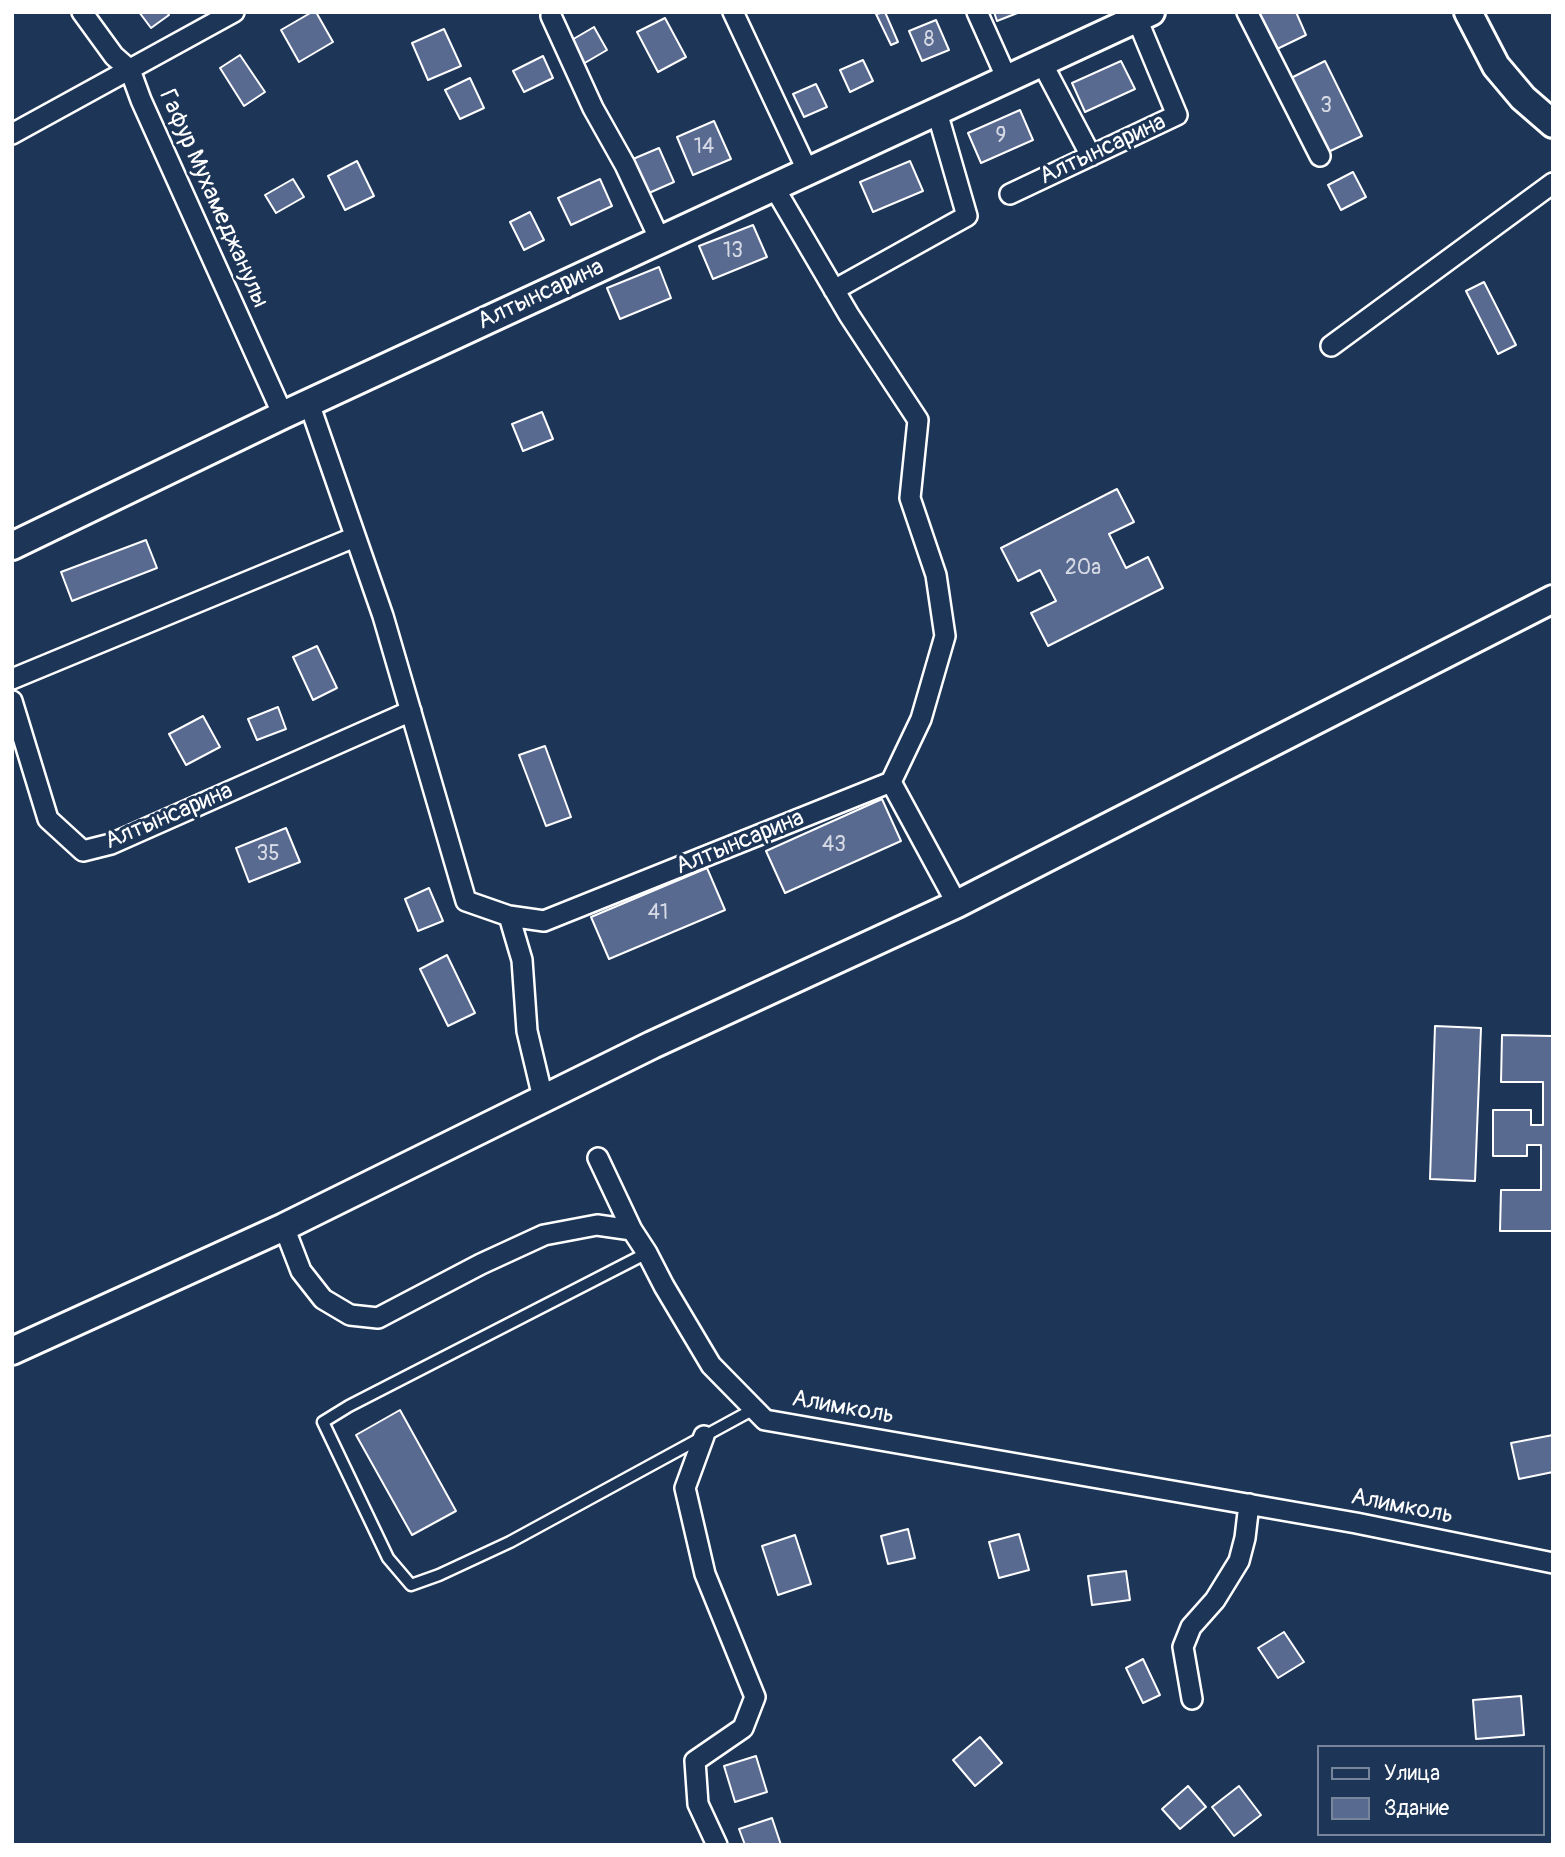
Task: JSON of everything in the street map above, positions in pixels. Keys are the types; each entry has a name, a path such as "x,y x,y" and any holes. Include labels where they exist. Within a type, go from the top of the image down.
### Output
{"street":[{"name":"Гафур Мухамеджанулы","path":"82,12 114,56 130,70 141,100 283,415"},
{"path":"12,134 234,12"},
{"path":"733,12 808,172"},
{"path":"977,12 1007,79"},
{"path":"1247,12 1320,156"},
{"path":"1468,12 1496,65 1523,98 1553,124"},
{"name":"Алтынсарина","path":"12,546 283,415 1144,15 1177,115 1010,194"},
{"path":"551,16 593,108 625,166 660,240"},
{"path":"1042,63 1091,156"},
{"path":"834,290 967,216 937,112"},
{"path":"1331,346 1553,183"},
{"path":"774,187 834,290 918,420 910,498 936,576 945,636 921,719 891,782 957,904"},
{"name":"Алтынсарина","path":"309,403 383,616 466,901 509,916 544,921 891,782"},
{"path":"12,680 355,537"},
{"path":"12,1351 284,1227 543,1098 957,904 1553,598"},
{"name":"Алтынсарина","path":"12,701 48,819 83,851 111,844 411,711"},
{"path":"509,916 522,960 527,1031 543,1098"},
{"name":"Алимколь","path":"598,1158 632,1230 648,1253 664,1286 711,1365 765,1420 1356,1522 1553,1563"},
{"path":"284,1227 301,1271 323,1299 350,1315 378,1318 481,1264 544,1235 597,1225 632,1230"},
{"path":"704,1436 685,1488 705,1574 755,1697 743,1728 695,1762 698,1804 717,1845"},
{"path":"1192,1699 1183,1647 1191,1627 1215,1600 1239,1561 1249,1504"}],"lane":[{"path":"648,1253 349,1406 323,1422 388,1558 411,1585 439,1575 510,1542 754,1409"}],"building":[{"path":"139,12 167,12 169,15 151,28"},
{"path":"316,12 333,42 299,62 281,30"},
{"path":"885,12 898,42 891,45 876,14"},
{"path":"994,12 1020,12 997,21"},
{"path":"1258,12 1296,12 1306,35 1275,50"},
{"path":"665,18 686,57 658,72 637,32"},
{"path":"936,20 949,50 922,61 909,31"},
{"path":"594,27 607,50 583,64 570,41"},
{"path":"444,29 461,66 428,80 412,43"},
{"path":"240,55 265,92 244,106 220,68"},
{"path":"543,56 553,78 524,92 513,71"},
{"path":"863,60 873,81 850,92 840,70"},
{"path":"1121,61 1135,89 1085,112 1072,83"},
{"path":"1325,61 1362,136 1326,153 1289,79"},
{"path":"470,78 484,108 460,119 445,90"},
{"path":"816,84 827,107 804,117 793,94"},
{"path":"1020,110 1033,140 981,163 968,133"},
{"path":"714,121 731,159 693,175 677,137"},
{"path":"659,148 674,182 649,193 633,159"},
{"path":"357,161 374,196 345,210 328,176"},
{"path":"910,161 923,191 873,212 860,182"},
{"path":"1353,172 1366,197 1341,210 1328,185"},
{"path":"293,179 304,197 276,213 265,195"},
{"path":"600,179 612,206 571,225 558,198"},
{"path":"530,212 544,240 524,250 510,222"},
{"path":"753,225 767,257 713,279 699,246"},
{"path":"659,267 671,298 620,319 607,288"},
{"path":"1484,282 1516,345 1498,354 1466,291"},
{"path":"542,412 553,439 523,451 512,424"},
{"path":"1117,489 1134,522 1109,534 1126,568 1148,557 1163,588 1048,646 1031,613 1056,601 1040,570 1018,581 1001,548"},
{"path":"146,540 157,568 72,601 61,572"},
{"path":"317,646 337,688 313,700 293,657"},
{"path":"278,707 286,729 257,740 248,719"},
{"path":"203,716 220,747 186,765 169,734"},
{"path":"545,746 571,817 546,826 519,755"},
{"path":"882,799 901,841 785,893 766,851"},
{"path":"286,828 300,862 249,882 236,848"},
{"path":"707,868 725,910 609,959 591,917"},
{"path":"429,888 443,921 418,931 405,899"},
{"path":"447,955 475,1013 448,1026 420,969"},
{"path":"1435,1026 1481,1028 1475,1181 1430,1179"},
{"path":"1502,1035 1553,1036 1553,1231 1500,1231 1501,1190 1541,1190 1541,1145 1527,1145 1527,1156 1493,1156 1493,1110 1531,1110 1531,1125 1543,1125 1543,1082 1501,1082"},
{"path":"400,1410 456,1511 412,1535 356,1435"},
{"path":"1553,1435 1553,1472 1519,1479 1511,1443"},
{"path":"908,1529 915,1558 888,1564 881,1536"},
{"path":"1019,1534 1029,1570 999,1578 989,1542"},
{"path":"795,1535 811,1584 778,1595 762,1546"},
{"path":"1126,1571 1130,1600 1092,1605 1088,1576"},
{"path":"1284,1632 1304,1662 1278,1678 1258,1648"},
{"path":"1143,1659 1160,1695 1143,1703 1126,1668"},
{"path":"1521,1696 1524,1735 1476,1739 1473,1700"},
{"path":"980,1737 1002,1763 975,1786 953,1760"},
{"path":"756,1756 767,1792 735,1802 724,1766"},
{"path":"1188,1786 1206,1807 1180,1829 1162,1809"},
{"path":"1239,1786 1261,1815 1234,1836 1212,1807"},
{"path":"772,1818 781,1845 745,1845 739,1829"}]}
